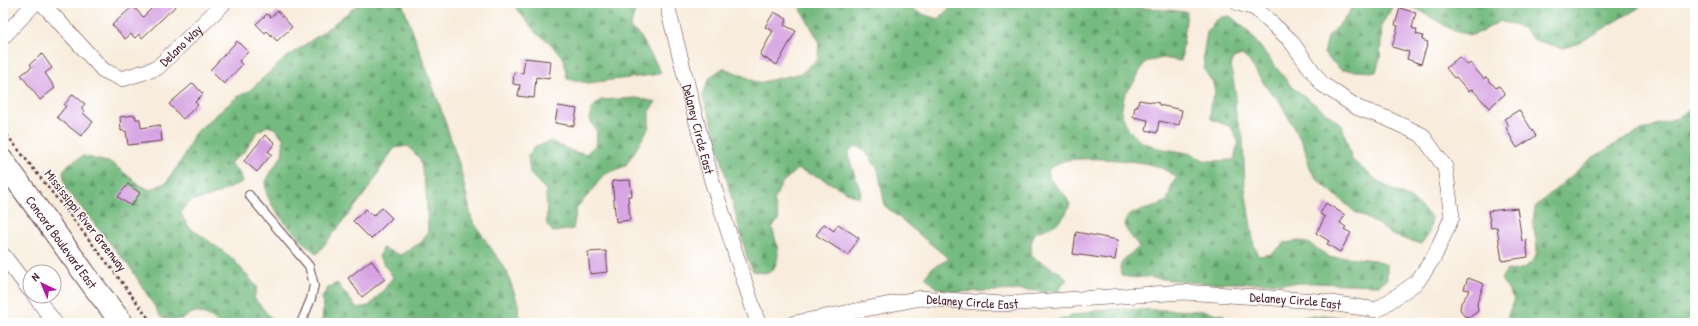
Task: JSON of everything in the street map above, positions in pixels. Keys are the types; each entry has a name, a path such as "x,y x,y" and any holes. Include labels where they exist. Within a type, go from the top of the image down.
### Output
{"main road":[{"name":"Concord Boulevard East","path":"3,161 122,323"}],"street":[{"path":"3,37 35,3"},
{"name":"Delano Way","path":"42,3 103,70 122,79 157,68 224,3"},
{"name":"Delaney Circle East","path":"669,3 669,13 711,178 758,323"},
{"name":"Delaney Circle East","path":"795,323 921,298 1002,304 1183,292 1317,301 1379,316 1417,282 1434,258 1452,217 1445,168 1422,135 1386,118 1358,108 1322,84 1290,40 1255,8 1238,3"},
{"path":"3,255 22,280"},
{"path":"41,304 56,323"}],"lane":[{"path":"249,195 309,266 314,285 311,299 301,323"}],"path":[{"name":"Mississippi River Greenway","path":"3,130 112,269 152,323"}],"green space":[{"path":"360,3 402,3 440,106 460,167 472,220 507,272 518,304 519,323 462,324 423,319 411,323 322,323 322,297 328,288 337,283 357,308 369,306 383,291 393,277 379,257 382,248 400,255 422,242 428,231 426,191 420,159 408,146 395,148 372,184 317,254 284,221 269,200 266,190 266,182 282,155 284,139 274,128 267,126 257,132 245,151 230,163 239,172 242,182 210,197 193,200 184,207 181,214 189,227 231,257 257,287 254,298 275,323 219,323 205,314 194,312 184,318 171,321 161,317 132,270 66,189 63,171 69,164 83,156 112,163 138,184 150,190 167,182 184,156 194,134 237,97 249,91 283,60 322,33"},
{"path":"512,3 637,3 630,29 639,34 661,72 653,75 588,83 567,79 564,59 549,42 537,34"},
{"path":"797,3 904,3 919,13 938,19 955,3 1093,3 1187,12 1181,61 1163,58 1145,62 1134,82 1125,93 1121,112 1128,129 1140,141 1158,148 1188,153 1207,161 1234,160 1238,141 1231,127 1211,119 1210,105 1215,93 1213,83 1205,71 1203,56 1207,32 1215,21 1222,17 1230,16 1247,30 1291,86 1342,125 1352,160 1380,183 1412,199 1432,218 1429,233 1421,244 1392,235 1379,225 1355,212 1317,179 1310,169 1304,146 1279,100 1269,91 1249,61 1242,55 1233,58 1231,68 1236,96 1235,107 1237,120 1243,137 1245,190 1254,245 1259,256 1272,254 1284,243 1300,241 1310,244 1331,258 1346,257 1374,260 1387,265 1387,279 1379,285 1316,283 1199,283 1122,276 1120,266 1122,262 1139,247 1126,230 1124,224 1129,214 1154,207 1167,201 1173,182 1177,178 1166,170 1140,162 1083,159 1058,163 1048,170 1048,177 1064,194 1070,204 1065,215 1057,223 1053,226 1035,232 1031,243 1032,257 1061,273 1067,280 1057,292 1025,290 957,292 937,288 925,277 932,268 949,259 885,206 878,169 865,151 857,146 849,151 850,161 861,193 858,198 819,177 797,169 782,183 774,200 779,220 772,227 778,249 775,265 772,271 764,273 753,271 747,258 711,119 702,96 710,77 723,68 758,83 802,73 818,59 819,41"},
{"path":"1355,3 1395,3 1382,24 1380,58 1376,72 1341,70 1324,54 1328,37 1346,17"},
{"path":"1402,3 1647,3 1579,43 1563,48 1534,40 1522,28 1500,21 1481,32 1471,35 1454,31 1419,10"},
{"path":"637,98 656,102 649,111 649,127 638,146 625,166 603,175 592,191 577,207 573,229 553,232 547,225 546,190 530,174 528,156 534,148 550,141 574,152 586,154 596,145 597,132 590,120 591,110 600,100"},
{"path":"1695,106 1695,323 1505,323 1514,299 1501,279 1507,270 1516,270 1525,267 1535,258 1537,247 1533,223 1535,207 1592,158 1627,137 1677,118"},
{"path":"1120,309 1205,311 1224,315 1223,323 1055,323 1057,320 1095,310"},
{"path":"1323,315 1339,317 1354,323 1277,323 1281,318"}],"building":[{"path":"157,3 179,3 142,38 139,34 135,38 131,34 125,39 112,25 133,6 143,17"},
{"path":"1400,8 1416,13 1412,28 1417,30 1416,34 1423,36 1422,40 1428,42 1421,64 1407,59 1409,52 1392,47 1398,26 1395,25"},
{"path":"278,11 292,27 277,41 267,31 265,33 256,24 267,14 271,17"},
{"path":"774,12 787,19 784,25 796,31 777,65 760,55 773,31 765,27"},
{"path":"237,41 248,52 239,61 242,65 224,84 210,70"},
{"path":"42,54 52,68 45,73 55,88 40,100 21,75 32,67 30,64"},
{"path":"1459,57 1468,65 1470,63 1484,79 1486,77 1496,88 1499,86 1505,94 1489,108 1472,89 1469,92 1446,68"},
{"path":"525,58 551,61 549,79 536,77 534,98 518,96 520,85 513,84 514,72 523,73"},
{"path":"193,83 203,94 195,102 198,105 183,119 169,104"},
{"path":"73,94 85,104 81,108 85,111 83,113 93,122 81,136 57,117"},
{"path":"1139,100 1159,103 1159,105 1182,110 1179,125 1159,121 1157,133 1146,130 1148,120 1133,117 1135,107 1137,107"},
{"path":"558,106 577,109 574,126 555,123"},
{"path":"1519,110 1536,136 1517,148 1506,127 1509,126 1504,119"},
{"path":"135,115 136,119 140,119 141,128 160,125 162,141 128,145 126,131 121,131 120,117"},
{"path":"265,135 275,143 268,152 272,154 257,172 244,161"},
{"path":"630,180 632,196 628,196 630,220 616,222 612,181"},
{"path":"128,184 140,193 131,206 118,197"},
{"path":"1326,203 1345,215 1340,223 1346,227 1344,229 1351,233 1340,252 1327,244 1329,241 1316,233 1325,217 1320,214"},
{"path":"382,208 392,218 371,239 353,221 366,209 373,216"},
{"path":"1517,208 1522,241 1526,240 1528,257 1502,261 1497,227 1491,228 1488,211"},
{"path":"824,224 834,231 838,224 859,238 848,255 816,235"},
{"path":"1076,232 1118,240 1115,260 1073,254"},
{"path":"606,251 608,272 590,274 588,252"},
{"path":"371,260 385,279 362,297 348,278"},
{"path":"1468,278 1484,284 1477,303 1478,311 1470,317 1464,316 1460,309 1461,303 1470,290 1464,289"}]}
